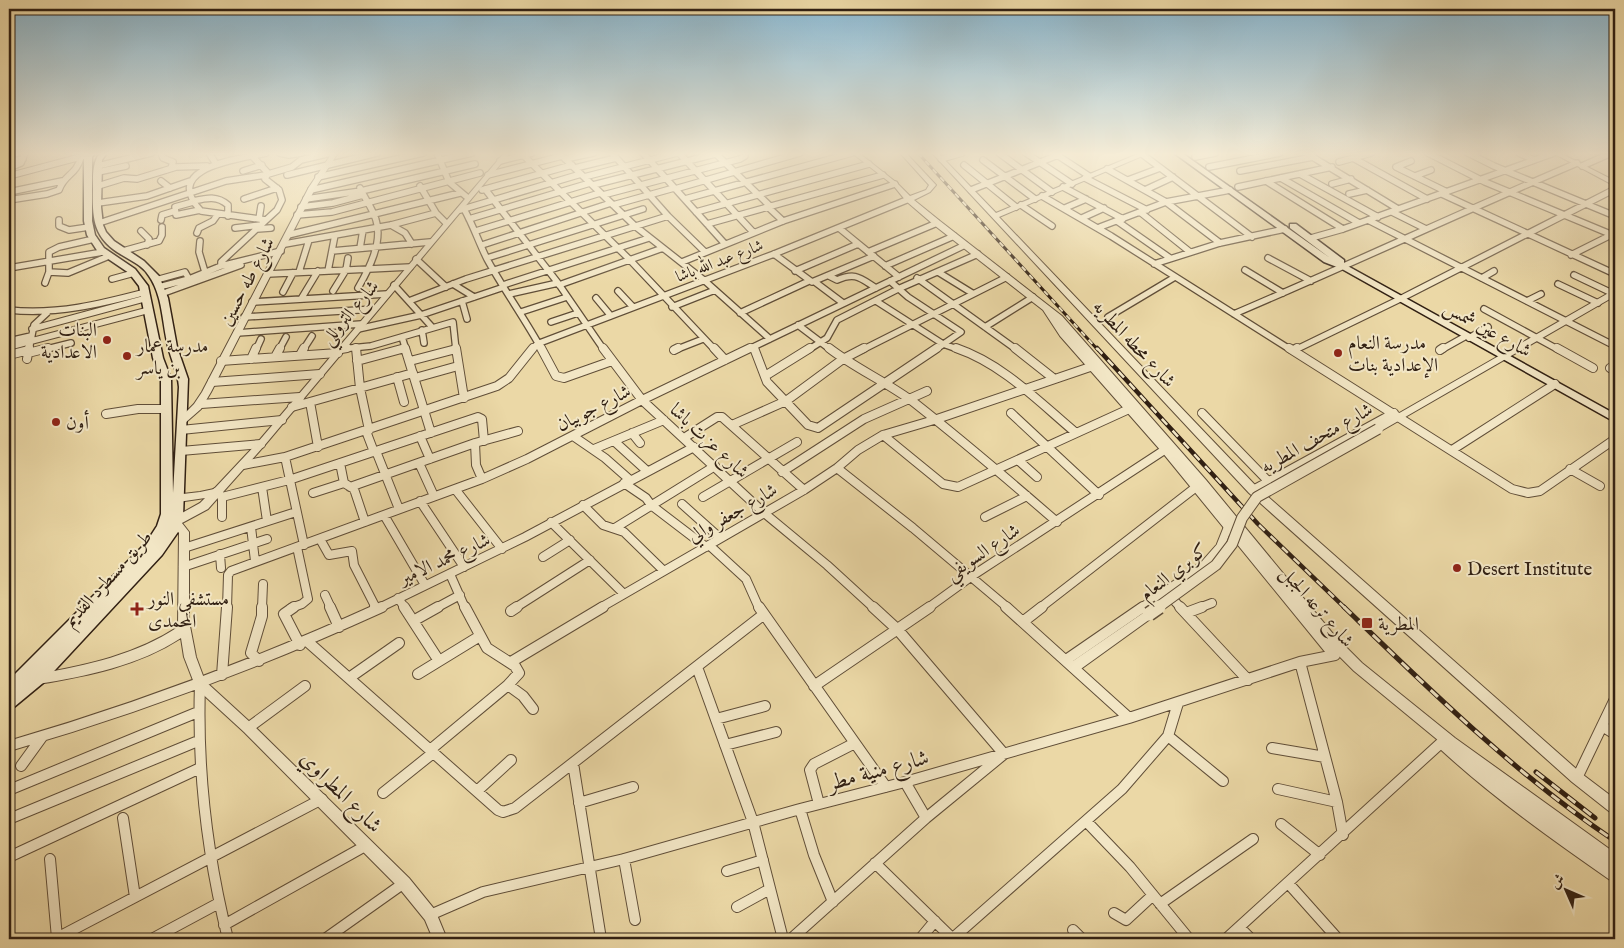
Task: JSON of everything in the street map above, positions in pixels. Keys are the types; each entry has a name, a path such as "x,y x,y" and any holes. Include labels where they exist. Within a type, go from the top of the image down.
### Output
{"main road":[{"path":"88,197 89,227"},
{"path":"98,197 98,223 106,238 146,267 158,287"},
{"name":"شارع عين شمس","path":"1245,197 1320,255 1615,418"},
{"name":"شارع عين شمس","path":"1248,197 1310,238 1334,256 1344,267"},
{"name":"طريق مسطرد القديم","path":"9,688 150,546 160,533 167,514 166,380 158,358 146,295 134,273 112,258 94,239 89,227"},
{"path":"112,258 124,252"},
{"path":"112,258 127,260 135,258"},
{"name":"طريق مسطرد القديم","path":"9,704 38,679 158,552 168,539 176,522 184,381 176,358 158,287"}],"street":[{"path":"9,200 28,197"},
{"path":"98,203 140,197"},
{"path":"98,223 130,214 172,197"},
{"path":"192,197 200,210"},
{"path":"209,197 176,206 176,216 200,210 261,223 271,228"},
{"path":"212,197 219,198 228,205 228,216"},
{"path":"244,199 249,197"},
{"path":"221,266 223,259 277,210 282,197"},
{"path":"306,199 322,197"},
{"path":"299,211 349,197"},
{"path":"358,288 370,269 378,228 374,215 364,197"},
{"path":"299,211 332,212 392,197"},
{"path":"427,197 436,213 446,223"},
{"path":"288,235 444,197"},
{"name":"شارع التروللي","path":"176,522 196,512 219,494 446,223 461,210 470,197"},
{"name":"شارع عزت باشا","path":"492,197 558,284 642,400 763,512 827,565 898,630 1004,754"},
{"path":"503,197 461,210 476,231 494,271 521,312 555,375 559,378 612,361"},
{"path":"469,220 543,197"},
{"path":"566,197 630,260 662,297 725,360"},
{"path":"476,231 588,197"},
{"path":"605,197 649,238 705,281 770,338"},
{"path":"482,244 581,213 640,197"},
{"path":"651,197 705,252"},
{"path":"691,197 684,199 725,244"},
{"path":"720,197 753,232"},
{"path":"696,212 750,197"},
{"path":"760,197 783,221"},
{"path":"707,224 803,197"},
{"path":"682,262 753,232 855,197"},
{"name":"شارع محطه المطريه","path":"978,197 1253,490 1577,778 1615,806"},
{"path":"1006,197 1052,226"},
{"path":"995,216 1039,197"},
{"path":"1044,197 1100,227 1154,264 1520,492 1535,493 1615,439"},
{"path":"1083,197 1104,208 1170,258"},
{"path":"1124,197 1147,210"},
{"path":"1158,197 1220,243"},
{"path":"1100,227 1166,202 1191,197"},
{"path":"1199,197 1252,237"},
{"path":"1291,197 1343,229"},
{"path":"1314,197 1359,223"},
{"path":"1342,197 1378,217"},
{"path":"1376,197 1395,211 1426,229"},
{"path":"1310,238 1343,229 1432,197"},
{"path":"1452,197 1525,234 1615,274"},
{"path":"1234,314 1344,267 1497,197"},
{"path":"1522,197 1614,235"},
{"path":"1571,197 1615,216"},
{"path":"1294,350 1400,299 1564,214 1601,197"},
{"name":"شارع طه حسين","path":"181,425 201,404 244,317 283,248 306,199"},
{"name":"شارع ترعه الجبل","path":"909,199 937,223 1046,307 1053,322 1096,365 1330,639 1358,667 1450,742 1615,861"},
{"name":"شارع عبد الله باشا","path":"538,344 586,324 705,281 909,199"},
{"path":"1065,208 1086,199"},
{"path":"261,206 261,223"},
{"path":"1082,218 1104,208"},
{"path":"487,258 643,209"},
{"path":"161,220 162,215 175,211"},
{"path":"1140,212 1190,252"},
{"path":"158,287 219,274 283,248 309,240 378,228 436,213"},
{"path":"198,233 199,228 213,221 218,214"},
{"path":"332,216 333,225"},
{"path":"409,301 453,284 668,216"},
{"path":"59,220 59,226 67,230 89,227"},
{"path":"312,220 314,230"},
{"path":"1368,220 1615,346"},
{"path":"715,222 722,228"},
{"path":"234,228 261,223"},
{"path":"868,252 937,223"},
{"path":"391,225 405,233 412,244"},
{"path":"124,252 158,241 162,235 162,227"},
{"path":"839,228 899,277"},
{"path":"1154,264 1220,243 1285,229"},
{"path":"141,230 149,239 147,245"},
{"path":"356,242 360,231"},
{"path":"360,231 360,248"},
{"path":"730,232 737,239"},
{"path":"328,271 335,235"},
{"path":"1571,255 1614,235"},
{"path":"885,266 954,236"},
{"path":"236,333 360,327 421,315 649,238"},
{"path":"45,283 49,272 48,261 51,250 94,239"},
{"path":"283,292 296,272 309,240"},
{"path":"200,241 199,252 205,272"},
{"path":"332,251 430,242"},
{"path":"795,270 858,244"},
{"name":"شارع جوبيان","path":"222,675 228,575 235,569 482,479 965,245"},
{"path":"509,294 558,284 664,248"},
{"path":"774,254 843,304"},
{"path":"765,376 821,341 830,334 838,320 898,289 978,254"},
{"path":"158,287 185,272 189,279 221,266 267,255"},
{"path":"740,313 874,256"},
{"path":"9,268 48,261 112,258"},
{"path":"49,272 68,273 112,258"},
{"path":"333,291 346,270 348,258"},
{"path":"1268,258 1311,281"},
{"path":"416,259 446,287"},
{"path":"268,274 410,267"},
{"path":"1245,270 1283,293"},
{"path":"301,299 318,271"},
{"path":"910,271 950,304 1027,356 1053,378"},
{"path":"1482,278 1494,271"},
{"path":"938,272 972,293"},
{"path":"112,279 134,273"},
{"path":"829,276 837,280 849,274 856,275 876,288"},
{"path":"1574,275 1614,294"},
{"path":"732,425 786,401 843,358 1007,277"},
{"path":"1108,317 1175,277"},
{"path":"753,347 767,382 808,425 818,428 961,332 898,289 890,281"},
{"path":"453,284 474,297"},
{"path":"1558,284 1598,303"},
{"path":"394,285 432,327"},
{"path":"672,307 715,290"},
{"path":"618,291 633,307"},
{"path":"252,302 387,294"},
{"path":"1528,301 1540,294"},
{"name":"شارع متحف المطريه","path":"1253,490 1397,415 1614,294"},
{"path":"9,310 47,313 72,311 146,295"},
{"path":"9,347 31,336 146,295"},
{"path":"521,312 567,297"},
{"path":"985,327 1033,297"},
{"path":"596,298 611,316"},
{"path":"462,301 467,319"},
{"path":"876,301 943,344 976,355 1000,370 1024,388 1076,434"},
{"path":"244,317 374,309"},
{"path":"9,341 150,310"},
{"path":"1484,310 1593,368"},
{"path":"551,322 578,312"},
{"path":"28,354 36,321 47,313"},
{"path":"221,361 340,351 402,337 453,322 464,398"},
{"path":"798,325 843,358 908,398 997,470 1056,522"},
{"path":"1440,350 1488,327"},
{"path":"422,330 424,343"},
{"path":"300,355 312,336"},
{"path":"275,357 286,337"},
{"path":"402,337 426,411 431,433"},
{"path":"674,350 703,338"},
{"path":"251,359 261,339"},
{"path":"9,355 28,354 71,343"},
{"path":"243,465 285,457 318,447 464,398 504,382 538,344"},
{"path":"356,348 360,388 368,430 375,452 399,509"},
{"path":"357,361 406,348"},
{"path":"410,361 456,349"},
{"name":"شارع ترعه الجبل","path":"1096,365 1130,409 1168,448"},
{"name":"شارع جعفر والي","path":"511,662 763,512 804,490 837,468 858,450 883,435 934,420 1053,378 1096,365"},
{"path":"292,407 397,377 415,378 458,366"},
{"path":"212,382 320,374"},
{"path":"397,377 404,402"},
{"path":"401,390 415,378"},
{"path":"1452,450 1555,384"},
{"path":"782,472 804,460 845,430 927,390"},
{"path":"201,404 300,397"},
{"path":"310,402 318,447"},
{"path":"106,414 138,409 167,409"},
{"path":"883,435 943,484 958,487 1130,409"},
{"path":"1011,413 1099,495"},
{"path":"1202,413 1269,482"},
{"name":"شارع متحف المطريه","path":"1378,429 1397,415"},
{"path":"178,498 219,494 290,480 480,417 484,441"},
{"path":"684,438 717,417 724,418 804,490"},
{"path":"181,425 282,420"},
{"path":"594,449 664,420"},
{"name":"كوبري النعام","path":"1070,664 1149,614 1216,565 1232,544 1242,518 1257,497 1378,429"},
{"path":"313,493 385,475 475,443 518,431"},
{"path":"632,433 640,443"},
{"path":"420,436 430,459"},
{"path":"573,436 578,442 594,449 613,464 627,482 652,505 707,546 746,579 763,615 886,787"},
{"path":"614,441 647,471"},
{"path":"703,497 796,442"},
{"path":"475,443 476,465 482,479"},
{"path":"181,451 261,444"},
{"name":"شارع محمد الامير","path":"9,746 42,737 200,684 339,628 502,549 694,447"},
{"name":"شارع السويفي","path":"814,686 898,630 972,576 1099,495 1168,448"},
{"path":"285,457 296,512 308,599 304,604 288,609 284,614 304,643 349,678 498,810 510,811 515,808 763,615"},
{"path":"1018,460 1037,477"},
{"path":"340,463 347,485 356,491 365,522"},
{"path":"419,463 434,496"},
{"path":"614,528 714,466"},
{"path":"837,468 902,518 972,576 1024,621 1129,718"},
{"path":"1570,469 1600,486"},
{"path":"1024,621 1199,485"},
{"name":"شارع ترعه الجبل","path":"1199,485 1228,528 1335,655 1442,742 1464,763 1615,875"},
{"path":"262,487 267,521"},
{"path":"455,489 502,549"},
{"path":"219,494 222,517"},
{"path":"985,517 1027,496"},
{"path":"420,501 464,567"},
{"path":"682,504 720,538"},
{"path":"583,505 597,522 624,532 664,571"},
{"path":"184,548 296,512"},
{"path":"384,515 425,585"},
{"path":"176,522 183,530 184,630 190,657 200,684 198,769 209,858 227,939"},
{"path":"551,522 624,594"},
{"path":"251,527 254,562"},
{"path":"1070,664 1213,556 1223,543 1228,528"},
{"path":"183,567 267,539"},
{"path":"320,539 329,555 352,551 354,565 376,609"},
{"path":"543,556 570,540"},
{"path":"220,554 221,568"},
{"path":"511,611 590,560"},
{"path":"383,793 508,685 519,673 518,668 511,662 501,660 493,654 480,636 450,574"},
{"path":"259,661 251,653 262,616 263,584"},
{"path":"1166,592 1248,680"},
{"path":"325,595 339,628"},
{"path":"413,621 460,595"},
{"path":"398,598 439,661"},
{"path":"1186,613 1212,603"},
{"path":"38,679 84,671 143,652 167,642 184,630"},
{"path":"418,674 480,636"},
{"path":"349,678 399,643"},
{"name":"شارع منية مطر","path":"430,915 483,892 624,859 800,808 905,782 1129,718 1300,662 1335,655"},
{"path":"1300,662 1337,802 1343,835"},
{"path":"697,667 753,822 783,939"},
{"name":"شارع المطراوي","path":"200,684 322,799 404,883 430,915 440,939"},
{"path":"508,685 523,696 532,709"},
{"path":"248,728 305,686"},
{"path":"875,863 953,939 1122,789 1168,736 1178,702"},
{"path":"1577,778 1614,704"},
{"path":"716,719 765,706"},
{"path":"9,790 198,712"},
{"path":"1602,726 1615,734"},
{"path":"726,745 776,732"},
{"path":"1168,736 1223,780"},
{"path":"21,766 42,737"},
{"path":"9,819 198,741"},
{"path":"1226,939 1343,835 1442,742"},
{"path":"819,804 810,770 814,764 855,743"},
{"path":"1272,748 1325,757"},
{"path":"791,939 926,818 1004,754"},
{"path":"477,791 511,760"},
{"path":"573,763 601,939"},
{"path":"9,857 198,769"},
{"path":"905,782 926,818"},
{"path":"579,803 633,787"},
{"path":"1278,789 1337,802"},
{"path":"50,859 56,939 322,799"},
{"path":"800,808 814,855 833,902"},
{"path":"123,818 135,897"},
{"path":"1086,821 1130,867 1188,939"},
{"path":"1281,824 1320,855"},
{"path":"1114,913 1126,920 1253,839"},
{"path":"224,925 367,845"},
{"path":"624,859 635,920"},
{"path":"727,871 763,860"},
{"path":"325,939 404,883"},
{"path":"1288,883 1338,939"},
{"path":"737,907 770,889"},
{"path":"152,939 219,903"},
{"path":"920,939 935,921"},
{"path":"1240,928 1251,939"},
{"path":"1073,930 1082,939"}],"railway":[{"path":"958,197 1098,350"},
{"path":"1097,348 1258,524 1345,608"},
{"path":"1344,607 1474,730 1543,788 1615,841"},
{"path":"1536,772 1595,818"}],"place":[{"name":"البنات الاعدادية","path":"107,340"},
{"name":"مدرسة النعام الإعدادية بنات","path":"1338,353"},
{"name":"مدرسة عمار بن ياسر","path":"127,356"},
{"name":"أون","path":"56,422"},
{"name":"Desert Institute","path":"1457,568"},
{"name":"مستشفى النور المحمدى","path":"137,609"},
{"name":"المطرية","path":"1367,623"}]}
